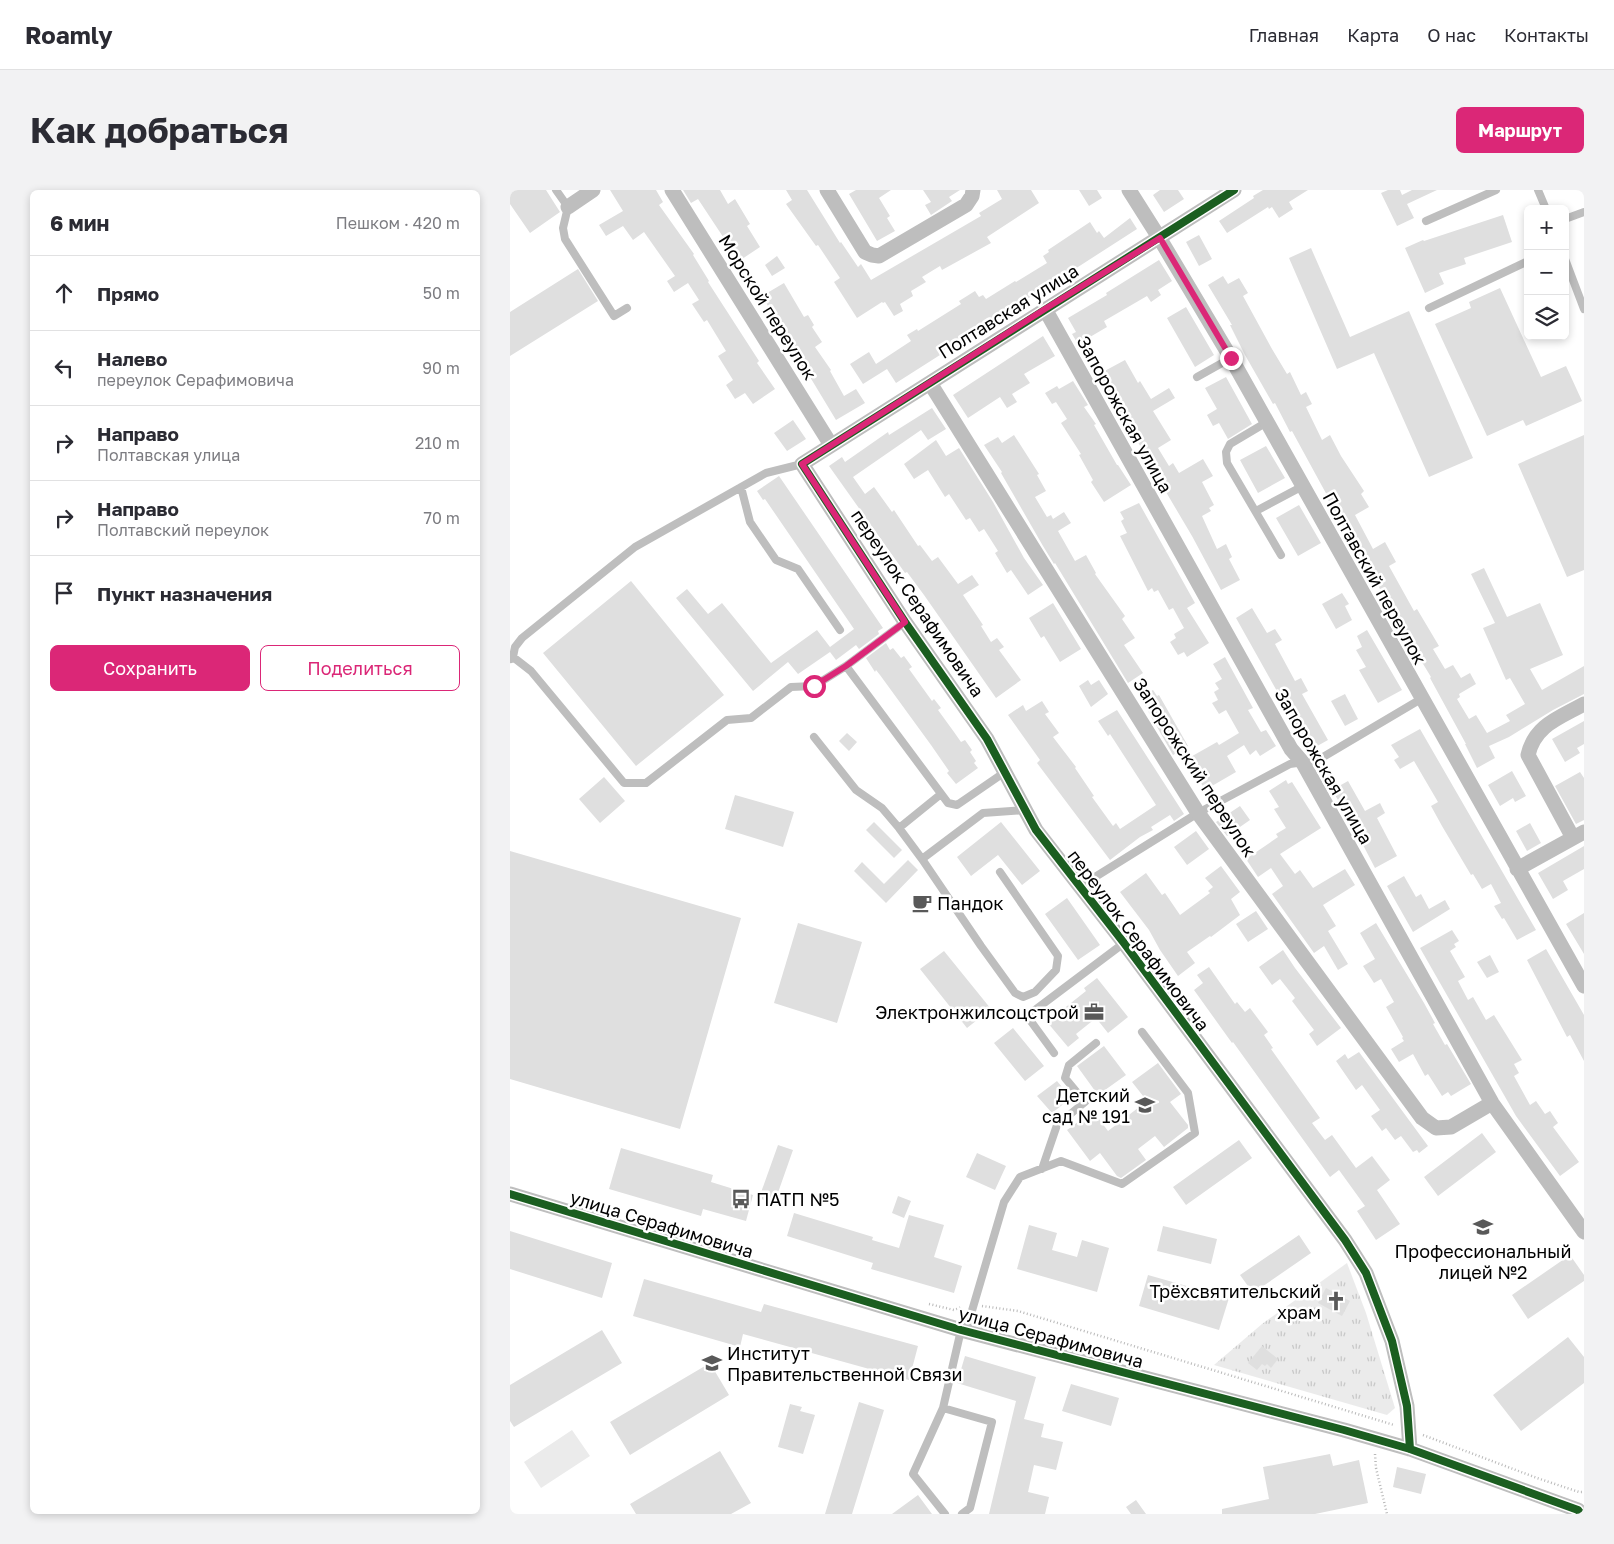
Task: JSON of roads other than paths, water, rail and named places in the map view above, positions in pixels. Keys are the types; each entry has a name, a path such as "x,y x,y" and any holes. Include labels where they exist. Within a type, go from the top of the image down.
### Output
{"street":[{"path":"568,207 593,190"},
{"name":"Морской переулок","path":"672,190 831,445"},
{"path":"827,190 865,252 879,256 966,205 972,196 973,190"},
{"name":"Полтавский переулок","path":"1129,190 1160,238 1231,358 1517,869 1578,962 1584,986"},
{"name":"Полтавская улица","path":"802,464 1234,190"},
{"name":"Запорожская улица","path":"1045,309 1291,749 1303,763 1492,1103 1584,1232"},
{"name":"Запорожский переулок","path":"930,383 1198,813 1422,1118 1436,1128 1451,1127 1492,1103"},
{"name":"переулок Серафимовича","path":"802,464 905,622 988,739 1036,830 1124,943 1346,1240 1366,1273 1392,1341 1407,1406 1410,1449"},
{"path":"1517,869 1578,835 1528,755 1531,742 1538,732 1584,704"},
{"name":"улица Серафимовича","path":"510,1194 964,1330 1410,1449 1578,1510 1581,1514"}],"lane":[{"path":"556,190 568,207 563,228 565,239 614,316 627,308"},
{"path":"1426,221 1496,190"},
{"path":"1538,190 1544,205"},
{"path":"1569,218 1584,212"},
{"path":"1429,308 1524,262"},
{"path":"1569,270 1584,309"},
{"path":"1197,377 1231,358"},
{"path":"1267,422 1230,444 1226,452 1227,463 1281,554"},
{"path":"802,464 766,473 635,547 522,638 515,647 512,658 531,671 624,783 646,783 726,720 751,718 791,688 814,686 846,666 905,622"},
{"path":"1256,511 1303,486"},
{"path":"740,487 750,522 776,560 798,568 840,630"},
{"path":"846,666 948,804 957,805 1005,772"},
{"path":"1079,887 1198,813 1290,764 1318,760 1421,699"},
{"path":"814,737 856,790 882,808 899,828 922,858 1015,993 1024,997 1035,992 1056,970 1058,956 1000,872"},
{"path":"899,828 941,794"},
{"path":"922,858 983,813 1025,810"},
{"path":"1054,1053 1028,1016 1124,943"},
{"path":"945,1514 913,1474 943,1408 964,1330 974,1304 1004,1202 1020,1177 1061,1161 1122,1184 1195,1133 1188,1093 1142,1032"},
{"path":"1042,1169 1057,1125 1085,1102 1065,1078 1069,1065 1096,1043"},
{"path":"943,1408 992,1422 970,1508 962,1514"}],"place":[{"name":"Пандок","path":"922,903"},
{"name":"Электронжилсоцстрой","path":"1094,1012"},
{"name":"Детский сад № 191","path":"1145,1105"},
{"name":"ПАТП №5","path":"741,1199"},
{"name":"Профессиональный лицей №2","path":"1483,1227"},
{"name":"Трёхсвятительский храм","path":"1336,1301"},
{"name":"Институт Правительственной Связи","path":"712,1363"}]}
